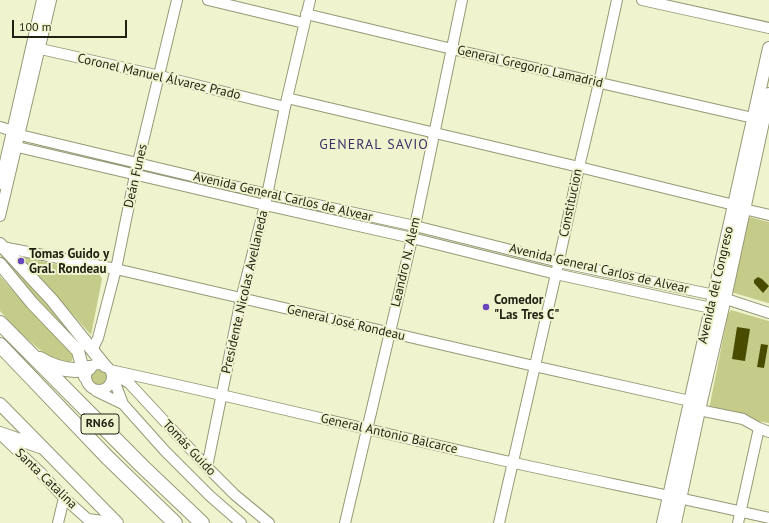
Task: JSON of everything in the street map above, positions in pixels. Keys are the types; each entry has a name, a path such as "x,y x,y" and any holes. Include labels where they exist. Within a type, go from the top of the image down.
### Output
{"highway":[{"name":"RN66","path":"0,323 142,466 202,523"},
{"name":"RN66","path":"0,345 107,457 175,523"},
{"path":"26,350 56,367 68,370 85,368"}],"main road":[{"name":"Avenida del Congreso","path":"762,120 769,48"},
{"name":"Avenida del Congreso","path":"664,523 674,498 699,410 719,296 739,207 769,94"},
{"path":"1,245 52,300 109,371"},
{"path":"2,267 32,304 78,350 85,368"},
{"name":"Avenida del Congreso","path":"675,523 674,498 690,401 711,308 719,296"},
{"path":"0,404 117,523"},
{"path":"0,433 43,448"}],"street":[{"path":"36,48 42,0"},
{"path":"0,216 13,146 36,48 51,0"},
{"name":"Deán Funes","path":"92,350 98,338 116,269 135,175 160,76 177,0"},
{"name":"General Gregorio Lamadrid","path":"208,0 452,49 762,120"},
{"name":"Presidente Nicolas Avellaneda","path":"206,467 241,299 267,194 286,102 310,0"},
{"name":"Leandro N. Alem","path":"345,523 415,226 462,0"},
{"name":"Constitucion","path":"499,523 617,0"},
{"path":"642,0 769,28"},
{"name":"Coronel Manuel Álvarez Prado","path":"36,48 160,76 434,133 579,167 769,215"},
{"name":"Avenida General Carlos de Alvear","path":"0,127 16,133 138,164 415,226 559,262 719,296 769,313"},
{"path":"0,184 13,146"},
{"name":"Avenida General Carlos de Alvear","path":"13,146 412,238 556,274 711,308"},
{"name":"General José Rondeau","path":"1,245 116,269 241,299 690,401"},
{"path":"123,404 89,387 85,380 85,368 97,364 109,371 123,404 164,451 210,496 241,523"},
{"path":"96,391 104,390 111,383 109,371"},
{"name":"General Antonio Balcarce","path":"109,371 222,394 512,462 769,518"},
{"name":"Tomás Guido","path":"109,371 129,383 206,467 235,495 269,523"},
{"path":"690,401 699,410 743,419 769,432"},
{"path":"738,523 759,428"},
{"name":"Santa Catalina","path":"0,433 64,498 90,521"},
{"path":"0,447 16,450"},
{"path":"58,523 64,498"},
{"path":"90,521 117,523"}],"green space":[{"path":"749,217 769,222 769,303 731,292 745,220"},
{"path":"0,251 31,283 67,328 68,334 37,303 38,300 1,257"},
{"path":"21,256 100,275 102,279 91,335"},
{"path":"0,276 27,307 58,337 73,355 72,361 64,362 44,353 23,335 0,311"},
{"path":"731,310 769,321 769,423 711,413 709,409 728,314"},
{"path":"96,370 102,370 107,375 105,384 102,386 96,386 91,381 91,375"}],"building":[{"path":"758,277 769,286 763,293 754,283 754,280"},
{"path":"737,327 750,329 745,361 732,359"},
{"path":"761,344 768,345 764,368 757,367"}],"place":[{"name":"Tomas Guido y Gral. Rondeau","path":"21,261"},
{"name":"Comedor \"Las Tres C\"","path":"486,307"}],"district":[{"name":"GENERAL SAVIO","path":"374,145"}]}
